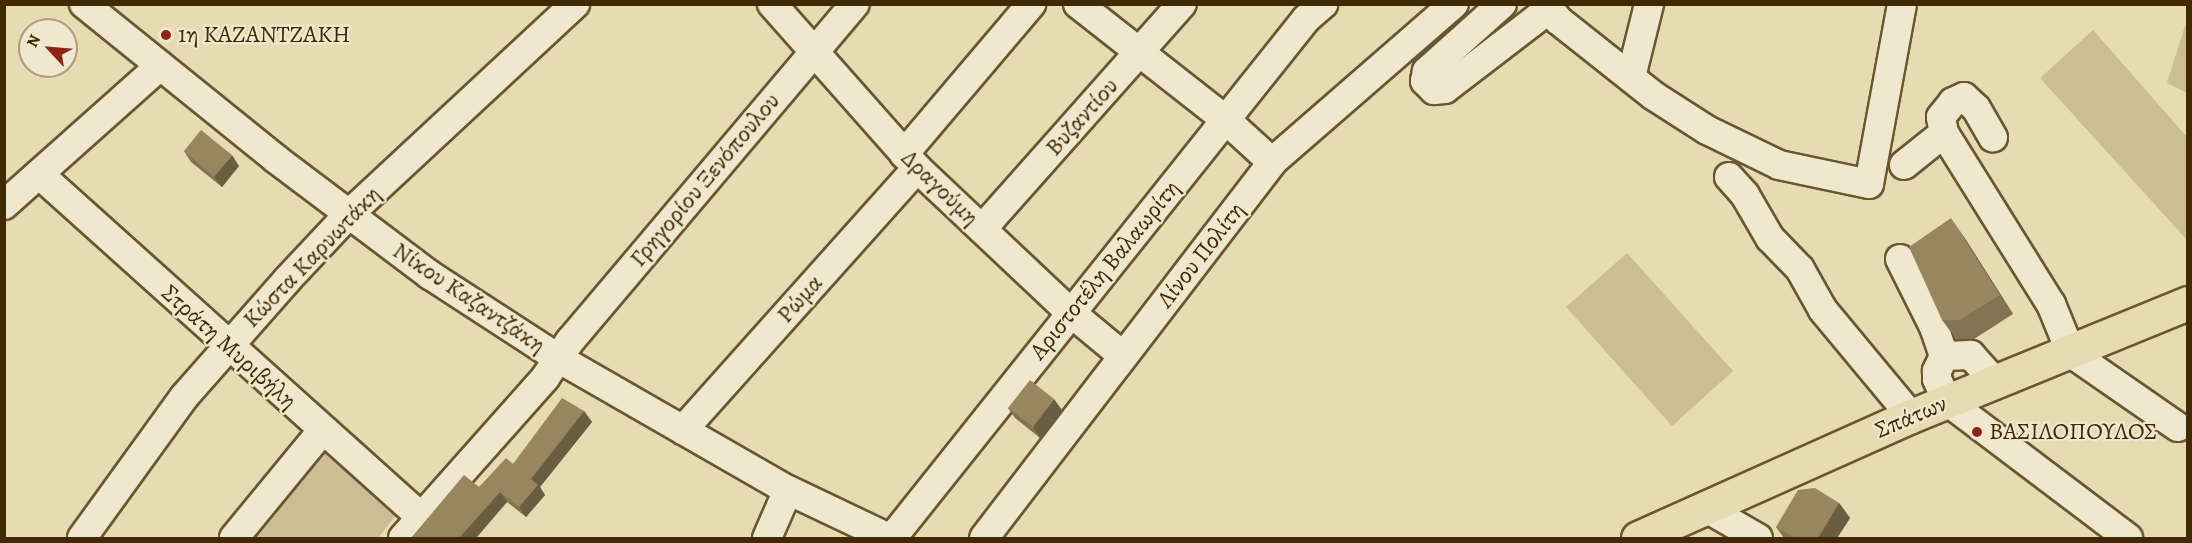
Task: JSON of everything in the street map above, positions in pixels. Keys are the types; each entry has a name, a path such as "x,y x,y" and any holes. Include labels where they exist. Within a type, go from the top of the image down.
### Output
{"main road":[{"name":"Σπάτων","path":"1638,538 1911,416 2187,303"}],"street":[{"name":"Νίκου Καζαντζάκη","path":"84,4 348,215 429,275 558,358 788,490 890,538"},
{"name":"Κώστα Καρυωτάκη","path":"82,538 184,397 348,215 575,4"},
{"name":"Δραγούμη","path":"772,4 910,161 1070,312 1123,356"},
{"name":"Γρηγορίου Ξενόπουλου","path":"412,528 545,378 558,358 855,4"},
{"name":"Ρώμα","path":"683,430 910,161 1031,4"},
{"path":"1078,4 1226,120 1272,162"},
{"name":"Βυζαντίου","path":"982,229 1182,4"},
{"name":"Αριστοτέλη Βαλαωρίτη","path":"890,538 1306,19 1323,4"},
{"name":"Λίνου Πολίτη","path":"984,538 1272,162 1454,4"},
{"path":"1541,13 1445,89 1434,90 1425,81 1427,71 1504,4 1541,13 1707,130 1779,165 1869,184 1902,4"},
{"path":"1631,77 1649,4"},
{"path":"4,205 160,66"},
{"path":"1993,137 1976,108 1964,97 1953,102 1941,117 1944,133 2051,304 2071,352 2178,427"},
{"path":"1904,165 1944,133"},
{"name":"Στράτη Μυριβήλη","path":"39,174 322,431 412,528"},
{"path":"1729,177 1745,195 1770,238 1800,269 1823,310 1911,416"},
{"path":"1900,259 1934,327 1944,356 1937,379 1947,401 2127,538"},
{"path":"1944,356 1971,354 1996,383"},
{"path":"234,538 322,431"},
{"path":"767,538 788,490"},
{"path":"1706,508 1758,538"}],"shaded area":[{"path":"2185,26 2188,26 2187,93 2167,83"},
{"path":"2093,30 2187,137 2187,240 2040,78"},
{"path":"1627,253 1733,371 1672,426 1566,307"},
{"path":"320,441 396,515 378,538 244,538"}],"building":[{"path":"201,130 232,155 214,177 184,151"},
{"path":"1951,218 2000,295 1960,320 1942,320 1909,247"},
{"path":"1030,380 1054,399 1033,427 1008,408"},
{"path":"562,398 584,411 531,479 538,485 519,507 500,492 459,538 411,538 464,475 479,487 506,458 513,464"},
{"path":"1815,488 1839,503 1818,538 1795,538 1776,527 1798,490"}],"place":[{"name":"1η ΚΑΖΑΝΤΖΑΚΗ","path":"166,35"},
{"name":"ΒΑΣΙΛΟΠΟΥΛΟΣ","path":"1977,432"}]}
